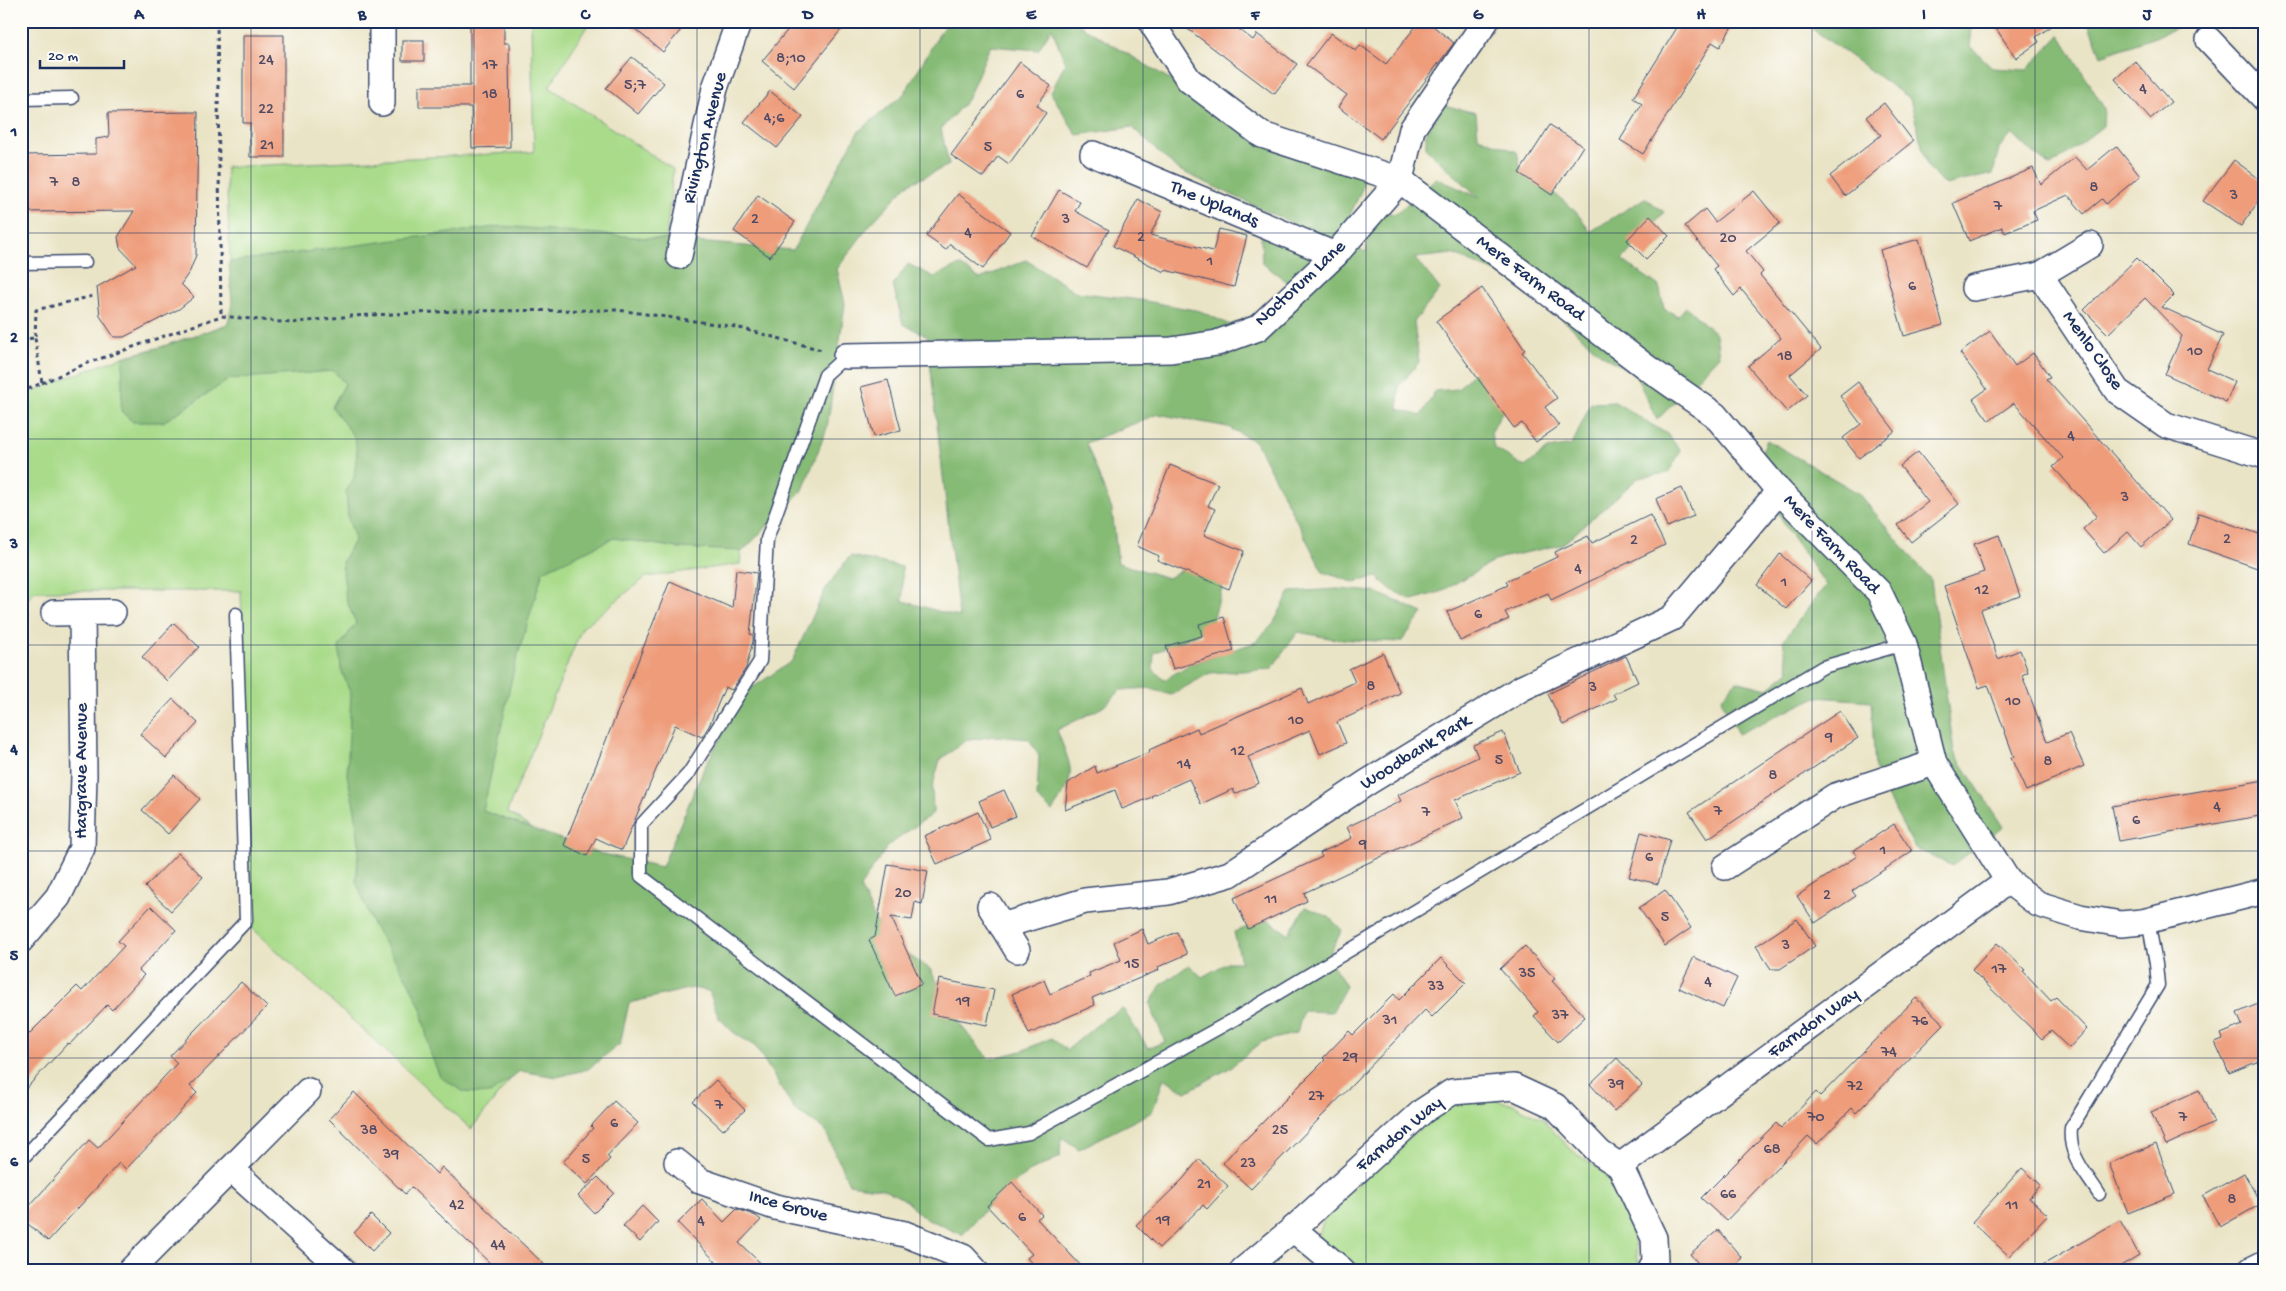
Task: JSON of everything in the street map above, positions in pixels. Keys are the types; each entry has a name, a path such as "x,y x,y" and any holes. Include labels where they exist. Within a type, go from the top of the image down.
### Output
{"street":[{"path":"382,21 382,103"},
{"name":"Rivington Avenue","path":"679,256 715,88 740,21"},
{"name":"Mere Farm Road","path":"1155,21 1153,25 1189,80 1262,135 1400,180 1646,367 1715,415 1779,491 1879,592 1904,644 1934,764 2008,881 2038,904 2080,917 2121,924 2148,920 2265,891"},
{"name":"Noctorum Lane","path":"846,356 1171,350 1217,343 1258,328 1335,255 1400,180 1412,128 1486,21"},
{"path":"2209,40 2265,99"},
{"name":"The Uplands","path":"1093,154 1335,255"},
{"path":"1974,288 2040,275 2090,245"},
{"name":"Menlo Close","path":"2040,275 2117,390 2166,425 2265,456"},
{"name":"Woodbank Park","path":"1017,950 996,916 1085,901 1168,892 1230,874 1368,782 1522,688 1672,618 1779,491"},
{"path":"54,613 113,612"},
{"name":"Hargrave Avenue","path":"21,940 58,897 82,848 84,775 82,613"},
{"path":"1725,867 1835,796 1934,764"},
{"name":"Farndon Way","path":"1243,1270 1292,1229 1423,1111 1452,1092 1514,1087 1555,1106 1600,1153 1620,1166 2008,881"},
{"path":"131,1270 308,1091"},
{"name":"Ince Grove","path":"678,1162 700,1181 775,1207 905,1234 963,1257 976,1270"},
{"path":"1620,1166 1654,1238 1655,1260 1651,1270"},
{"path":"231,1169 343,1270"},
{"path":"1292,1229 1342,1270"},
{"path":"2251,1270 2265,1263"}],"lane":[{"path":"21,99 72,98"},
{"path":"21,263 85,262"},
{"path":"846,356 825,375 767,539 760,661 689,774 641,825 641,876 989,1140 1029,1133 1233,1020 1823,667 1904,644"},
{"path":"21,1160 246,921 236,614"},
{"path":"2099,1194 2077,1160 2069,1142 2071,1128 2158,985 2148,920"}],"path":[{"path":"217,21 221,316"},
{"path":"42,383 35,338 36,310 93,296"},
{"path":"21,392 85,364 221,316 291,323 351,316 457,312 618,310 736,327 846,356"},
{"path":"21,339 35,338"}],"green space":[{"path":"531,21 587,21 589,23 549,87 673,169 663,271 748,471 740,564 646,577 582,628 507,812 648,906 471,1129 251,927 241,591 35,591 21,606 21,397 55,382 123,357 161,347 228,324 232,303 226,167 534,152"},
{"path":"947,21 1073,21 1221,110 1366,159 1362,189 1338,241 1366,252 1373,211 1396,214 1436,178 1480,198 1426,149 1426,134 1443,105 1476,113 1478,137 1517,152 1522,174 1560,198 1576,212 1590,232 1645,198 1664,212 1622,260 1659,286 1664,309 1678,316 1686,307 1716,334 1719,356 1657,420 1635,374 1601,354 1539,298 1503,275 1452,254 1415,258 1440,289 1414,322 1419,362 1399,386 1398,409 1421,416 1435,391 1458,389 1481,365 1505,406 1491,433 1494,448 1525,467 1548,449 1572,445 1591,403 1615,402 1667,434 1681,451 1668,473 1638,478 1562,545 1500,558 1440,592 1412,600 1392,590 1377,577 1353,582 1323,572 1256,442 1228,427 1158,414 1086,443 1112,510 1118,563 1168,578 1191,565 1225,577 1211,628 1154,653 1153,669 1164,680 1189,665 1256,642 1274,622 1290,592 1337,589 1376,592 1423,613 1401,642 1335,639 1298,632 1271,669 1210,673 1171,695 1148,688 1121,690 1103,707 1057,730 1069,763 1070,772 1069,780 1061,799 1052,811 1037,798 1039,756 1029,739 994,736 965,741 940,760 932,788 933,813 888,846 860,887 884,939 930,969 962,1027 989,1059 1022,1051 1051,1038 1067,1050 1104,1019 1123,1009 1148,1048 1165,1042 1150,1004 1161,985 1189,965 1202,977 1229,962 1241,962 1234,932 1268,920 1288,934 1306,907 1329,917 1342,930 1328,957 1346,986 1332,1012 1303,1011 1297,1033 1262,1042 1228,1069 1186,1092 1164,1078 1152,1112 1079,1149 1061,1137 1060,1157 1029,1172 994,1199 962,1235 920,1215 907,1201 884,1189 849,1184 825,1130 794,1109 756,1047 733,1032 719,1018 709,991 692,988 629,1003 620,1044 588,1069 557,1077 520,1071 490,1094 464,1092 440,1077 430,1052 421,1009 409,982 373,925 356,881 359,844 355,810 347,775 351,695 341,669 339,647 356,623 346,599 342,562 355,539 348,518 346,491 354,478 357,453 355,438 332,407 345,384 334,371 230,379 163,422 133,422 121,411 123,357 161,347 228,324 232,303 229,262 502,226 793,250 858,132 904,94","holes":["1052,28 1065,63 1051,93 1077,135 1132,127 1177,169 1294,224 1261,237 1262,263 1296,288 1286,302 1230,325 1200,311 1140,300 1076,292 1026,260 980,279 960,265 934,277 908,264 893,285 903,324 927,336 959,617 903,601 902,567 850,556 826,588 792,661 746,692 704,768 662,867 602,854 483,811 514,668 543,571 614,538 678,548 743,551 803,490 827,428 845,304 837,269 869,226 907,185 949,165 941,129 967,100 990,46 1038,50"]},
{"path":"1806,21 1973,21 1970,46 1993,68 2027,70 2060,35 2104,108 2103,126 2051,166 2034,154 2012,133 1999,148 1993,174 1945,185 1927,166 1910,99 1807,25"},
{"path":"2079,21 2182,21 2184,24 2155,37 2101,56 2089,25"},
{"path":"1767,440 1858,493 1931,580 1954,752 2003,827 1952,866 1915,848 1883,789 1875,769 1871,701 1817,697 1738,734 1721,699 1736,681 1767,689 1789,671 1783,641 1826,585 1785,526 1755,467"},
{"path":"1475,1097 1511,1103 1544,1120 1560,1139 1581,1158 1609,1174 1627,1208 1640,1270 1350,1270 1318,1238 1325,1216 1384,1158 1448,1106"}],"building":[{"path":"470,21 504,21 504,43 509,43 510,147 472,148 471,107 419,107 419,86 470,86"},
{"path":"625,21 688,21 663,52"},
{"path":"795,21 848,21 794,88 762,61"},
{"path":"1177,21 1228,21 1253,40 1257,34 1297,64 1274,94"},
{"path":"1420,21 1427,21 1454,43 1381,139 1338,107 1347,95 1306,65 1331,33 1356,51 1360,45 1386,64"},
{"path":"1678,21 1735,21 1720,47 1712,42 1643,154 1620,140 1642,104 1633,98 1680,23"},
{"path":"1991,21 2059,21 2036,37 2039,42 2016,58"},
{"path":"243,35 284,35 284,157 250,157 250,123 243,123"},
{"path":"402,40 424,40 424,61 402,61"},
{"path":"632,57 664,83 638,114 606,88"},
{"path":"2135,61 2171,102 2150,119 2115,79"},
{"path":"1020,62 1051,86 1037,105 1046,113 1009,164 998,156 983,177 951,155"},
{"path":"770,91 803,117 777,148 744,122"},
{"path":"1884,103 1913,141 1845,196 1830,176 1881,135 1866,117"},
{"path":"198,112 196,255 190,271 181,284 194,297 179,309 124,337 114,337 100,316 97,287 136,265 120,248 118,237 134,211 21,212 21,155 96,154 96,139 109,137 108,113"},
{"path":"1550,125 1583,146 1552,195 1519,173"},
{"path":"2116,146 2140,176 2106,204 2102,199 2084,214 2068,195 2033,211 2037,220 2005,233 2002,227 1969,241 1953,203 2033,168 2041,185 2075,157 2087,170"},
{"path":"2234,160 2265,183 2265,192 2241,226 2203,201"},
{"path":"1059,190 1080,202 1075,211 1109,230 1087,268 1032,236"},
{"path":"1754,191 1780,223 1746,251 1763,272 1760,275 1821,349 1790,375 1807,395 1787,412 1748,366 1781,338 1741,289 1734,296 1713,269 1717,266 1685,226 1705,209 1715,222"},
{"path":"958,194 1010,232 983,269 950,244 946,250 926,236"},
{"path":"758,195 795,222 770,257 734,231"},
{"path":"1138,199 1162,212 1150,235 1213,251 1219,229 1247,236 1234,287 1165,270 1164,272 1113,246"},
{"path":"1650,216 1669,236 1646,259 1627,240"},
{"path":"1919,239 1943,325 1904,336 1880,250"},
{"path":"2137,258 2174,295 2162,307 2223,335 2207,369 2235,382 2226,402 2165,374 2182,336 2145,298 2108,334 2084,310"},
{"path":"1482,288 1525,350 1522,352 1557,398 1545,407 1559,426 1536,442 1522,423 1514,428 1436,321"},
{"path":"1990,331 2015,366 2033,353 2050,377 2046,379 2171,520 2141,547 2128,532 2104,553 2083,529 2097,516 2053,467 2063,458 2014,403 1989,421 1973,399 1987,389 1960,353"},
{"path":"888,380 901,430 874,437 861,387"},
{"path":"1858,382 1895,431 1859,458 1843,438 1861,424 1840,396"},
{"path":"1918,452 1959,504 1911,542 1898,525 1928,502 1900,466"},
{"path":"1170,465 1218,484 1208,506 1215,509 1204,535 1244,551 1229,589 1157,560 1159,556 1137,546"},
{"path":"1682,488 1694,516 1667,527 1656,499"},
{"path":"2199,513 2265,536 2265,554 2260,569 2189,544"},
{"path":"1650,515 1665,545 1551,600 1548,593 1505,612 1509,619 1460,641 1447,612 1508,585 1506,581 1557,557 1555,552 1588,536 1592,543"},
{"path":"1999,535 2020,596 1981,610 1998,659 2020,650 2028,672 2022,675 2047,742 2069,733 2084,766 2026,791 2011,758 2014,757 1988,685 1979,688 1944,586 1984,572 1974,544"},
{"path":"1780,554 1811,581 1786,609 1757,585"},
{"path":"736,570 757,573 750,634 753,635 753,641 746,668 732,690 725,687 709,726 702,737 675,725 622,850 596,838 587,856 564,845 670,581 732,608"},
{"path":"1224,617 1234,651 1173,669 1166,646 1202,636 1199,624"},
{"path":"174,623 199,647 167,681 142,657"},
{"path":"1383,653 1400,693 1337,722 1346,743 1320,754 1310,730 1248,757 1259,783 1235,794 1233,789 1201,804 1189,779 1122,809 1115,790 1065,810 1068,783 1095,766 1097,773 1150,752 1149,750 1197,728 1199,733 1302,688 1308,704 1355,682 1349,669"},
{"path":"1626,656 1638,682 1613,694 1616,699 1563,725 1548,694"},
{"path":"173,699 198,723 166,758 140,734"},
{"path":"1840,711 1858,738 1707,839 1689,812"},
{"path":"1503,732 1520,772 1455,800 1463,818 1304,893 1307,901 1248,929 1234,898 1322,857 1320,853 1352,838 1347,827 1401,801 1398,795 1478,757 1473,745"},
{"path":"174,775 200,799 168,834 142,810"},
{"path":"2265,780 2265,815 2119,841 2112,806"},
{"path":"1004,790 1016,816 990,827 979,801"},
{"path":"978,812 991,840 937,864 924,836"},
{"path":"1894,824 1912,851 1852,891 1856,896 1815,923 1797,896 1857,856 1853,851"},
{"path":"1641,832 1670,840 1658,884 1629,877"},
{"path":"178,853 203,877 171,911 145,887"},
{"path":"888,864 928,871 922,904 915,902 912,920 891,917 922,984 895,996 869,940 875,937"},
{"path":"1665,890 1691,928 1665,946 1639,908"},
{"path":"151,906 176,930 139,970 144,975 112,1010 107,1005 70,1044 68,1043 21,1094 21,1042 77,986 82,991 124,946 118,941"},
{"path":"1797,919 1815,946 1780,969 1771,969 1756,946"},
{"path":"1142,929 1148,944 1177,932 1187,954 1158,967 1159,970 1092,998 1095,1005 1029,1034 1012,994 1044,980 1050,994 1090,976 1089,973 1121,960 1114,942"},
{"path":"1997,943 2025,970 2023,971 2051,1001 2056,997 2087,1029 2069,1048 2051,1031 2042,1039 1972,970"},
{"path":"1525,946 1555,979 1552,981 1585,1017 1558,1042 1534,1016 1538,1012 1500,969"},
{"path":"1694,957 1737,978 1723,1008 1679,988"},
{"path":"1441,958 1466,983 1432,1017 1425,1010 1251,1189 1223,1163 1244,1139 1325,1060 1323,1058 1349,1031 1353,1035 1394,994 1399,1000"},
{"path":"939,979 994,990 987,1025 932,1014"},
{"path":"241,982 267,1007 190,1086 197,1093 159,1135 126,1169 119,1163 48,1241 21,1218 21,1215 89,1140 98,1148 177,1063 170,1056"},
{"path":"1916,998 1944,1024 1856,1113 1852,1108 1817,1144 1808,1136 1726,1221 1701,1198 1776,1123 1781,1128 1816,1092 1820,1096"},
{"path":"2265,1001 2265,1074 2259,1061 2229,1073 2215,1042 2223,1039 2221,1034 2242,1025 2237,1013"},
{"path":"1617,1058 1642,1085 1614,1111 1590,1084"},
{"path":"716,1080 745,1110 723,1130 693,1102"},
{"path":"2199,1090 2214,1123 2166,1145 2151,1112"},
{"path":"354,1092 437,1174 442,1167 550,1270 497,1270 411,1187 405,1194 329,1119"},
{"path":"614,1101 638,1123 607,1156 610,1159 587,1184 563,1162 593,1128 591,1126"},
{"path":"2156,1144 2175,1194 2128,1213 2109,1163"},
{"path":"1199,1159 1228,1186 1207,1209 1203,1205 1159,1248 1136,1225 1183,1179"},
{"path":"2022,1168 2041,1185 2029,1198 2048,1215 2009,1256 1972,1222"},
{"path":"2244,1173 2261,1204 2220,1227 2203,1196"},
{"path":"598,1177 614,1193 594,1213 578,1196"},
{"path":"1012,1182 1042,1215 1037,1219 1085,1270 1038,1270 1027,1258 1032,1254 987,1206"},
{"path":"702,1199 724,1222 737,1209 756,1216 761,1220 739,1243 768,1270 724,1270 678,1223"},
{"path":"642,1206 658,1222 640,1242 623,1226"},
{"path":"371,1215 389,1233 372,1251 354,1233"},
{"path":"2120,1220 2139,1255 2114,1270 2034,1270"},
{"path":"1718,1230 1742,1258 1728,1270 1704,1270 1690,1254"}]}
